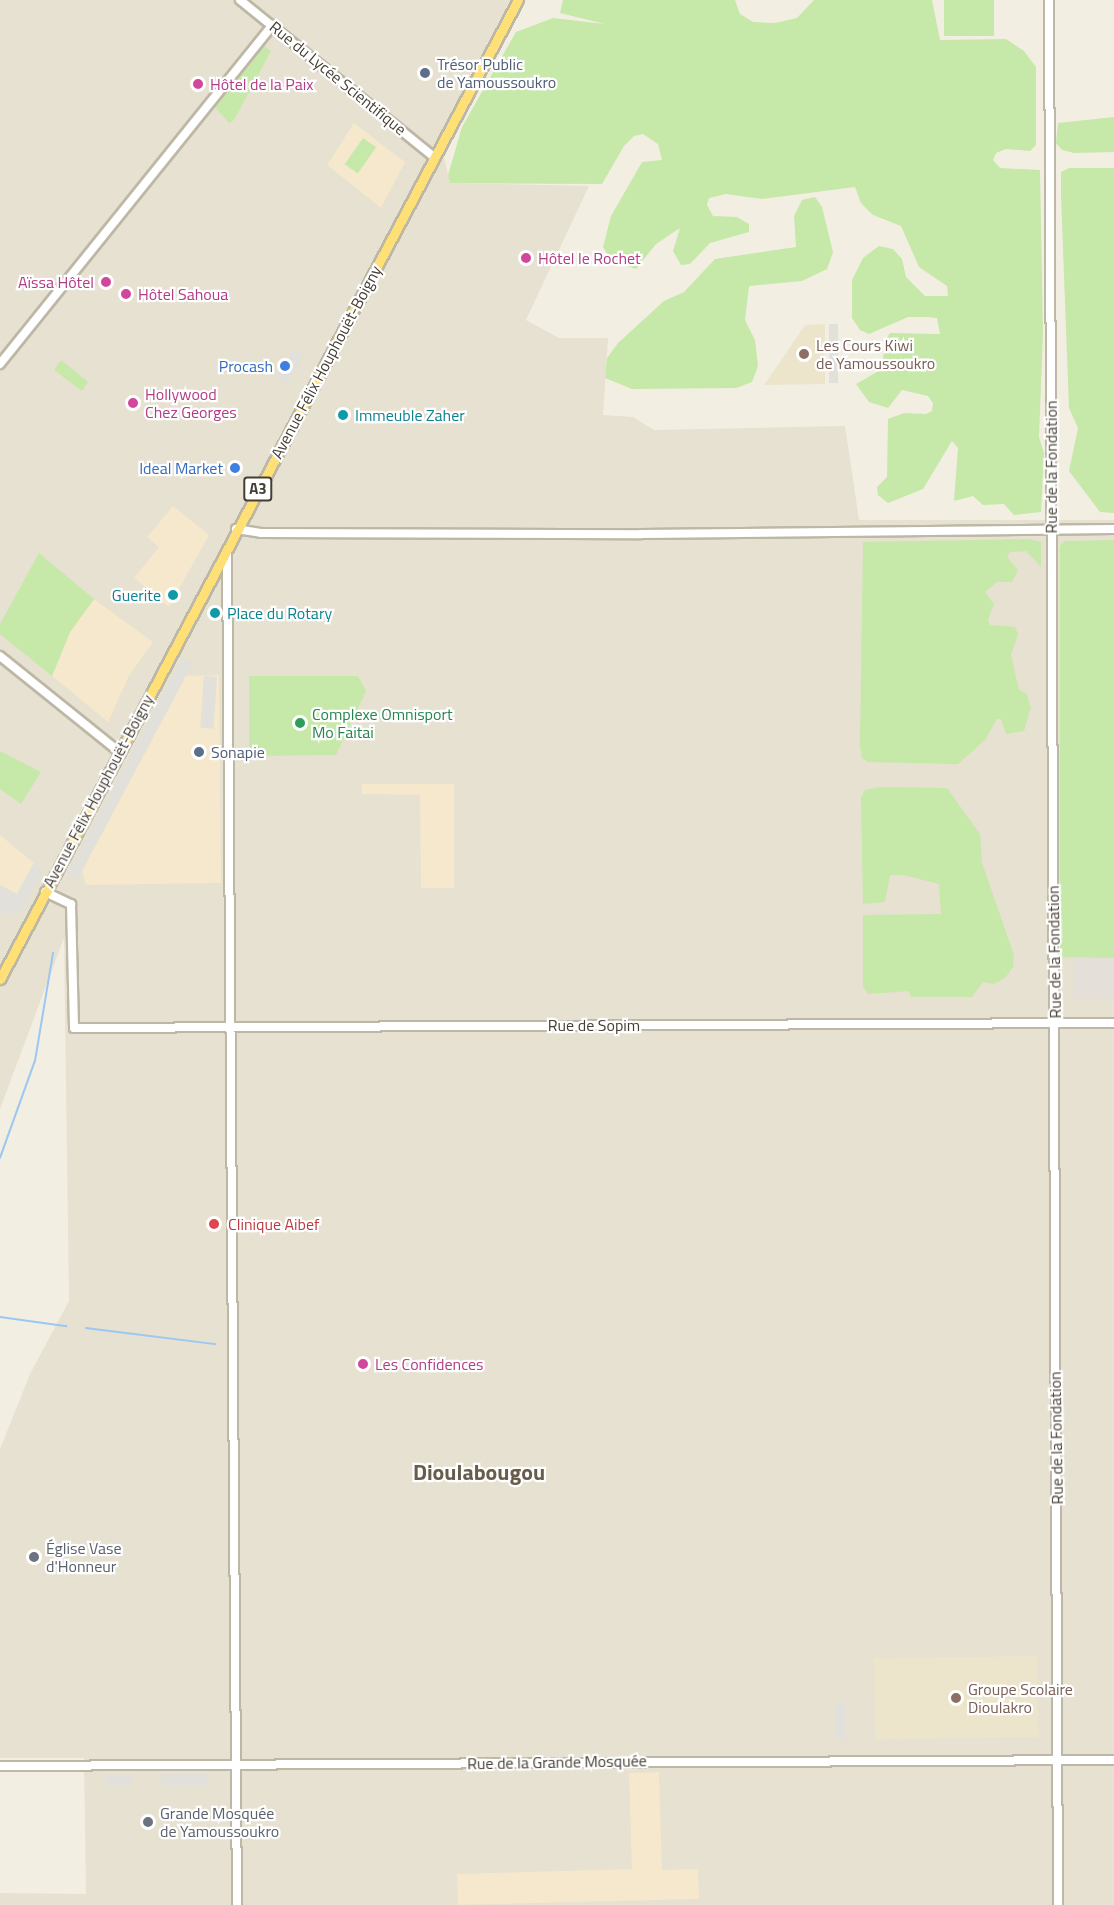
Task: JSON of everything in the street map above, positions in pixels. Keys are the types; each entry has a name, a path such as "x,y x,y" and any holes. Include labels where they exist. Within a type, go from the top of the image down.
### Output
{"highway":[{"name":"Avenue Félix Houphouët-Boigny","path":"0,979 118,751 518,0"}],"street":[{"name":"Rue du Lycée Scientifique","path":"240,0 435,158"},
{"name":"Rue de la Fondation","path":"1049,0 1058,1905"},
{"path":"0,364 273,26"},
{"path":"236,529 261,533 629,534 1114,529"},
{"path":"227,548 237,1905"},
{"path":"0,656 118,751"},
{"name":"Rue de Sopim","path":"45,892 70,904 74,1028 1114,1023"},
{"name":"Rue de la Grande Mosquée","path":"0,1766 1114,1760"}],"shaded area":[{"path":"0,0 510,0 439,137 450,183 589,186 526,320 559,338 608,338 603,415 633,417 654,430 845,426 859,520 1114,520 1114,1905 0,1905 0,1893 86,1894 84,1758 0,1758 0,1449 30,1374 69,1301 64,938 0,1109"},
{"path":"354,123 405,162 381,208 327,165"},
{"name":"Les Cours Kiwi de Yamoussoukro","path":"825,324 825,384 764,385 805,325"},
{"path":"829,324 838,324 838,383 829,383"},
{"path":"295,349 303,356 287,384 275,375"},
{"path":"173,506 209,535 169,607 134,578 159,547 147,537"},
{"path":"94,599 153,642 129,676 108,722 52,676 70,632"},
{"path":"182,658 192,663 77,878 68,873"},
{"path":"219,675 221,883 86,885 82,871 186,676"},
{"path":"204,676 217,677 213,729 200,728"},
{"path":"362,784 454,784 454,888 421,888 420,795 362,794"},
{"path":"0,835 34,863 17,894 0,885"},
{"path":"34,863 43,870 21,912 6,915 0,911 0,885 17,894"},
{"path":"1073,958 1114,958 1114,1000 1073,1000"},
{"name":"Groupe Scolaire Dioulakro","path":"1037,1656 1038,1737 875,1740 874,1659"},
{"path":"836,1701 845,1701 845,1740 836,1740"},
{"path":"659,1772 662,1870 698,1869 699,1899 458,1905 457,1874 632,1869 629,1773"},
{"path":"161,1774 207,1774 207,1785 161,1785"},
{"path":"106,1775 132,1775 132,1786 106,1786"}],"green space":[{"path":"563,0 735,0 740,14 753,22 775,23 797,18 814,0 932,0 940,40 1006,39 1024,51 1036,67 1036,145 1030,151 1006,149 996,153 993,160 1000,168 1040,170 1043,333 1039,437 1044,453 1041,512 1014,515 1004,504 983,505 973,496 954,501 958,448 952,441 923,489 888,503 878,495 877,487 887,477 888,419 904,413 926,414 932,411 933,403 928,396 902,390 888,408 869,402 856,384 882,369 885,341 890,333 940,334 937,318 927,317 908,317 869,334 860,330 852,318 852,280 863,258 879,246 893,249 902,259 906,277 925,296 948,296 947,286 919,267 901,226 873,215 861,203 855,187 762,199 726,194 709,198 707,205 713,216 737,217 749,224 749,232 710,243 690,264 681,265 673,251 680,228 656,244 636,269 612,261 603,247 611,216 642,162 662,160 658,144 643,134 634,136 624,146 602,184 450,183 448,175 462,127 516,32 553,18 605,24 560,13"},
{"path":"944,0 994,0 994,36 944,36"},
{"path":"264,46 271,51 234,120 229,123 215,107"},
{"path":"1114,117 1114,152 1074,153 1062,150 1056,143 1058,123"},
{"path":"363,138 376,147 358,173 345,164"},
{"path":"1069,168 1114,168 1114,513 1100,512 1069,471 1078,428 1069,408 1061,196 1061,172"},
{"path":"815,197 822,207 833,252 827,269 802,281 749,286 745,320 755,340 758,366 752,382 736,388 632,389 605,378 607,358 618,343 664,301 684,292 715,259 796,247 794,216 802,200"},
{"path":"61,360 88,382 82,391 54,370"},
{"path":"1029,539 1041,542 1041,567 1026,551 1010,552 1007,557 1018,570 1012,582 997,582 985,592 994,604 988,619 990,625 1015,627 1018,634 1011,655 1019,690 1026,693 1031,707 1024,731 1006,734 1001,719 997,719 985,740 958,764 868,762 862,758 860,745 863,542"},
{"path":"1114,540 1114,958 1060,957 1060,546 1065,541"},
{"path":"39,553 94,599 70,632 52,676 0,634 0,624"},
{"name":"Complexe Omnisport Mo Faitai","path":"249,676 358,676 366,691 336,755 249,756"},
{"path":"0,751 41,772 21,804 0,789"},
{"path":"879,787 947,788 980,834 982,863 1014,955 1013,967 1005,978 994,984 983,982 972,997 911,997 909,991 868,994 863,986 863,915 941,914 939,884 903,875 890,875 885,902 863,904 861,798 865,790"}],"waterway":[{"path":"0,1158 35,1061 53,954"},
{"path":"0,1317 66,1326"},
{"path":"86,1328 215,1344"}],"place":[{"name":"Trésor Public de Yamoussoukro","path":"425,73"},
{"name":"Hôtel de la Paix","path":"198,84"},
{"name":"Hôtel le Rochet","path":"526,258"},
{"name":"Aïssa Hôtel","path":"106,282"},
{"name":"Hôtel Sahoua","path":"126,294"},
{"name":"Les Cours Kiwi de Yamoussoukro","path":"804,354"},
{"name":"Procash","path":"285,366"},
{"name":"Hollywood Chez Georges","path":"133,403"},
{"name":"Immeuble Zaher","path":"343,415"},
{"name":"Ideal Market","path":"235,468"},
{"name":"Guerite","path":"173,595"},
{"name":"Place du Rotary","path":"215,613"},
{"name":"Complexe Omnisport Mo Faitai","path":"300,723"},
{"name":"Sonapie","path":"199,752"},
{"name":"Clinique Aibef","path":"214,1224"},
{"name":"Les Confidences","path":"363,1364"},
{"name":"Église Vase d'Honneur","path":"34,1557"},
{"name":"Groupe Scolaire Dioulakro","path":"956,1698"},
{"name":"Grande Mosquée de Yamoussoukro","path":"148,1822"}],"district":[{"name":"Dioulabougou","path":"479,1473"}]}
